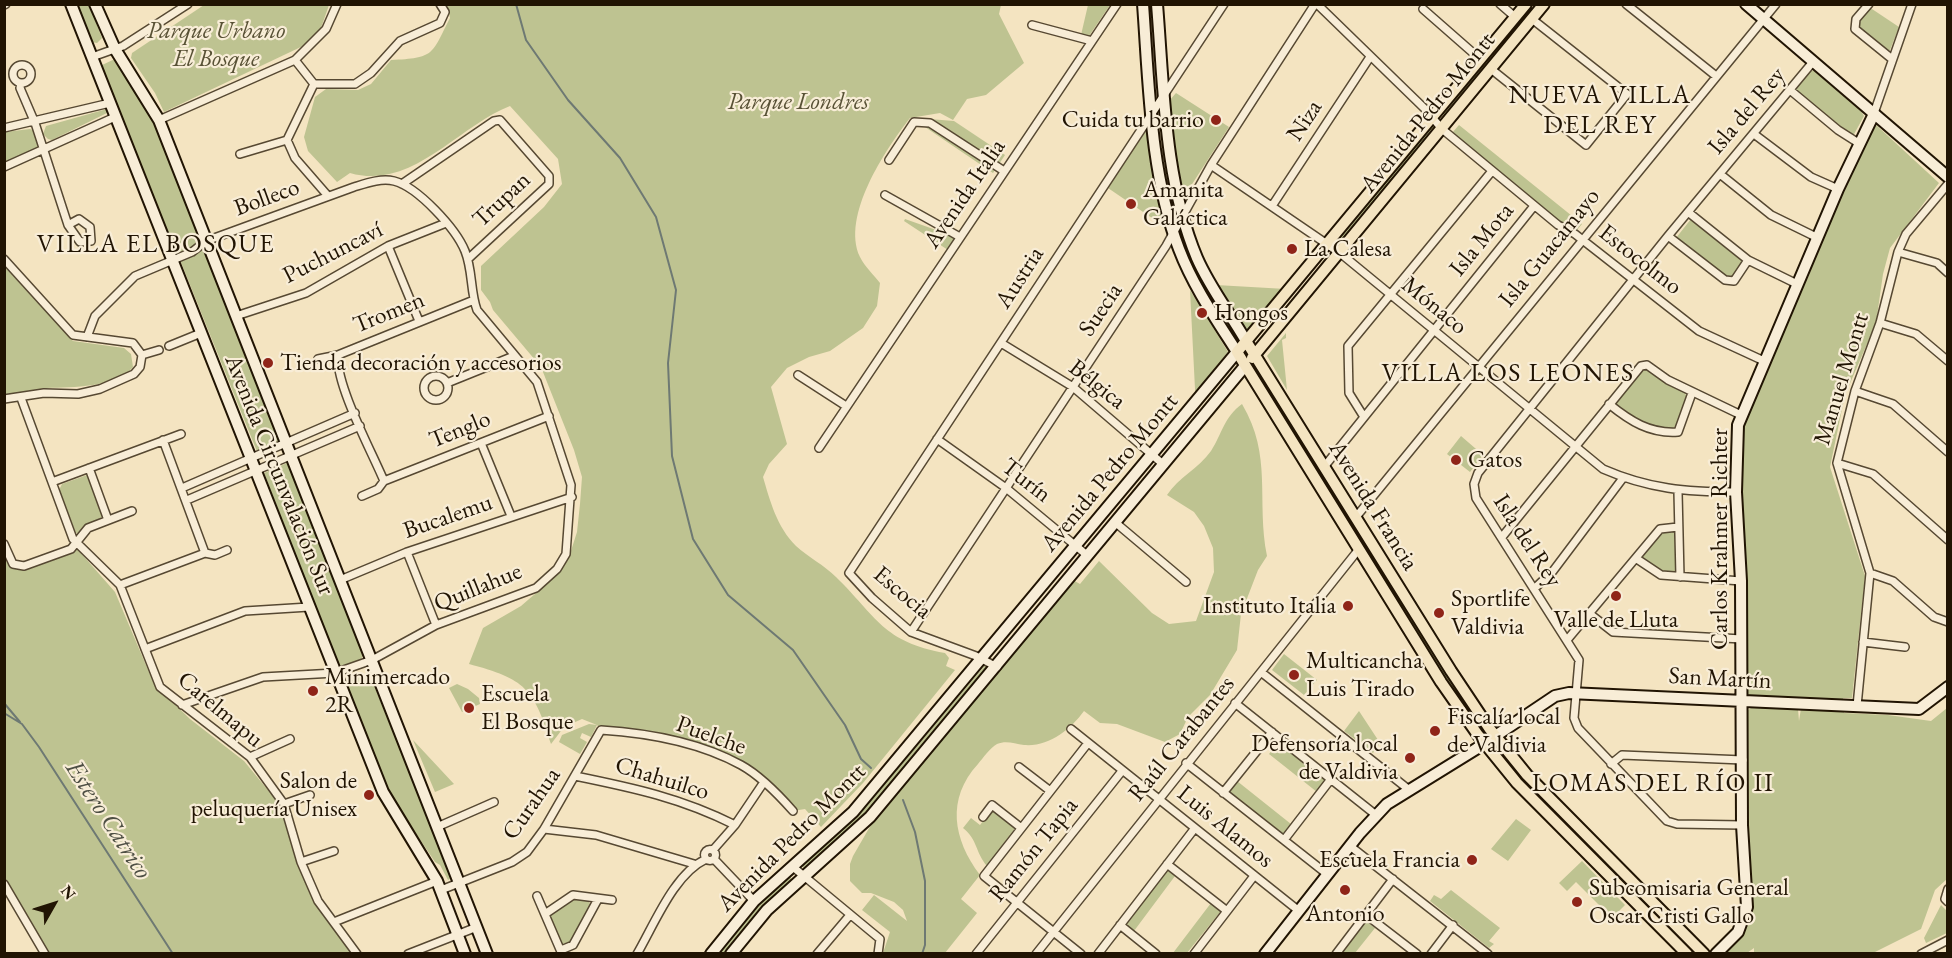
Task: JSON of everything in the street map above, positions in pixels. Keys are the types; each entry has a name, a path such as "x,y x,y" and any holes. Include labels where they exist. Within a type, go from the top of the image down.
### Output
{"main road":[{"name":"Avenida Circunvalación Sur","path":"71,4 383,792 439,885 465,954"},
{"name":"Avenida Circunvalación Sur","path":"95,4 115,49 159,120 487,954"},
{"name":"Avenida Francia","path":"1143,4 1158,168 1173,231 1193,282 1441,682 1485,744 1517,783 1687,954"},
{"name":"Avenida Francia","path":"1157,4 1172,166 1182,214 1206,277 1451,671 1496,736 1527,775 1704,954"},
{"name":"Avenida Pedro Montt","path":"711,954 754,901 853,812 983,659 1526,4"},
{"name":"Avenida Pedro Montt","path":"731,954 767,910 870,817 997,667 1544,4"},
{"path":"1746,4 1873,116 1947,177"},
{"name":"Carlos Krahmer Richter","path":"1716,954 1738,932 1746,914 1747,877 1742,825 1741,581 1736,492 1738,425 1816,237 1873,116"},
{"path":"1308,467 1322,463"},
{"path":"1368,564 1379,556"},
{"name":"San Martín","path":"1265,954 1376,815 1408,789 1485,744 1549,699 1563,694 1576,693 1919,709 1947,687"},
{"path":"1623,889 1631,880"}],"street":[{"path":"92,57 115,49 188,4"},
{"path":"159,120 295,60 319,38 337,4"},
{"path":"314,84 355,84 371,73 400,41 440,23 445,12 440,4"},
{"name":"Avenida Italia","path":"819,448 1117,4"},
{"name":"Austria","path":"849,573 1224,4"},
{"name":"Estocolmo","path":"1316,4 1442,129 1534,206 1699,331 1764,361"},
{"name":"Suecia","path":"911,632 1166,246 1211,165 1316,4"},
{"path":"1500,4 1515,17"},
{"path":"1626,4 1716,76"},
{"name":"Isla Guacamayo","path":"1356,518 1776,4"},
{"path":"1869,4 1856,19 1855,29 1892,59"},
{"name":"Carlos Krahmer Richter","path":"1873,116 1912,4"},
{"path":"1423,9 1480,59"},
{"path":"1491,69 1586,145 1627,94 1532,19"},
{"path":"1032,25 1092,41"},
{"name":"Niza","path":"1272,206 1370,57"},
{"path":"295,60 314,84"},
{"name":"Isla del Rey","path":"1742,825 1677,824 1667,821 1578,728 1574,718 1579,660 1476,498 1474,484 1478,473 1688,212 1812,63"},
{"path":"21,83 20,88 35,123 68,225"},
{"path":"240,154 287,140 314,84"},
{"path":"1790,90 1838,130 1860,144"},
{"path":"4,128 35,123 110,103"},
{"path":"4,167 115,117"},
{"name":"Trupan","path":"402,184 494,121 500,120 549,176 549,184 468,259"},
{"path":"889,160 914,122 922,122 930,123 1004,171"},
{"path":"1754,134 1811,177 1838,189"},
{"path":"287,140 295,158 328,196"},
{"name":"Mónaco","path":"1211,165 1328,243 1603,469 1623,478 1678,492 1736,492"},
{"path":"1364,417 1349,393 1348,346 1492,171"},
{"path":"1720,174 1771,215 1816,237"},
{"name":"Bolleco","path":"87,337 95,316 135,276 192,252 206,241 375,181 393,180 402,184"},
{"path":"402,184 414,190 446,223"},
{"name":"Manuel Montt","path":"1857,706 1870,573 1837,463 1855,392 1880,323 1898,252 1906,234 1947,184"},
{"path":"885,195 960,237"},
{"name":"Isla Mota","path":"1322,463 1364,417 1534,206"},
{"path":"1688,212 1748,260 1797,284"},
{"name":"Puchuncaví","path":"236,316 306,293 388,246 446,223"},
{"name":"Quillahue","path":"182,705 263,677 335,673 372,660 436,625 536,588 553,574 566,555 572,497 537,382 477,310 474,300 474,282 468,259 464,249 446,223"},
{"path":"1668,237 1725,280 1734,281 1748,260"},
{"path":"388,246 419,321"},
{"path":"1898,252 1937,263 1947,273"},
{"path":"4,259 73,335 133,343 142,355 142,363 134,374 100,389 78,394 52,392 4,399"},
{"name":"Tromen","path":"318,359 338,355 474,300"},
{"path":"1880,323 1916,334 1947,362"},
{"path":"169,346 201,333"},
{"name":"Bélgica","path":"1001,343 1073,387 1164,465"},
{"path":"142,355 159,350"},
{"path":"338,355 337,365 384,481"},
{"path":"447,383 514,356"},
{"path":"1502,537 1641,366 1647,365 1692,393 1741,415"},
{"path":"798,375 846,406"},
{"path":"1855,392 1893,404 1947,452"},
{"path":"1609,404 1634,424 1662,433 1678,432 1692,393"},
{"name":"Carelmapu","path":"21,398 77,543 120,585 160,687 250,757 284,804 301,862 318,901 357,954"},
{"path":"182,488 355,413"},
{"name":"Tenglo","path":"362,496 378,489 384,481 549,416"},
{"path":"326,426 331,439"},
{"path":"187,500 360,426"},
{"path":"52,482 181,434"},
{"path":"163,440 205,553"},
{"name":"Turín","path":"937,440 1006,488 1088,556"},
{"path":"481,443 511,516"},
{"path":"1837,463 1873,474 1947,540"},
{"path":"89,468 108,520"},
{"path":"1535,588 1552,571 1623,478"},
{"path":"1678,492 1680,577"},
{"name":"Bucalemu","path":"340,580 407,552 572,497"},
{"path":"4,544 11,562 20,567 71,549 88,528 132,511"},
{"path":"1116,523 1186,582"},
{"path":"1567,640 1660,529 1678,527"},
{"name":"Raúl Carabantes","path":"1036,954 1186,763 1359,549"},
{"path":"120,585 205,553 215,555 227,550"},
{"path":"407,552 436,625"},
{"path":"1637,559 1661,575 1741,581"},
{"name":"Escocia","path":"849,573 872,598 911,632 983,659 997,667"},
{"path":"1870,573 1893,581 1934,617 1947,622"},
{"path":"145,649 245,611 309,607"},
{"path":"1590,614 1613,632 1742,639"},
{"path":"1863,642 1905,647"},
{"path":"1261,672 1408,789"},
{"path":"1235,703 1376,815"},
{"name":"Luis Alamos","path":"1071,729 1299,911"},
{"name":"Curahua","path":"334,922 439,885 460,884 526,852 544,829 601,730"},
{"name":"Puelche","path":"601,730 650,735 707,750 742,765 765,782 793,810"},
{"path":"1224,793 1272,732"},
{"path":"250,757 290,740"},
{"path":"1081,954 984,876 1020,827 1088,743"},
{"path":"1611,764 1622,755 1743,760"},
{"path":"1186,763 1327,874"},
{"path":"1019,767 1049,790"},
{"name":"Ramón Tapia","path":"976,954 1122,771"},
{"name":"Chahuilco","path":"575,776 623,784 697,807 735,825"},
{"path":"1284,840 1331,779"},
{"path":"706,859 706,851 713,850 735,825 765,782"},
{"path":"284,804 310,795"},
{"path":"437,827 494,802"},
{"path":"983,817 992,805 1020,827"},
{"path":"1098,954 1195,828"},
{"path":"544,829 596,835 694,864"},
{"path":"1350,846 1488,954"},
{"path":"713,850 716,854 714,859"},
{"path":"301,862 334,851"},
{"path":"674,859 682,876"},
{"path":"637,954 682,876 694,864 706,859 714,859 754,901"},
{"path":"1167,864 1227,911"},
{"path":"793,867 880,939 878,954"},
{"path":"1194,954 1254,876"},
{"path":"1336,954 1393,879"},
{"path":"4,885 45,954"},
{"path":"1946,901 1947,889"},
{"path":"546,914 573,895 612,900"},
{"path":"537,896 562,952 573,945 598,899"},
{"path":"1365,914 1417,954"},
{"path":"816,954 850,915"},
{"path":"1120,925 1156,954"},
{"path":"1431,954 1453,925"},
{"path":"408,954 477,927"},
{"path":"1922,953 1947,940"}],"green space":[{"path":"76,5 89,5 102,38 97,43 91,42"},
{"name":"Parque Urbano El Bosque","path":"204,5 329,5 321,28 305,45 164,112 155,93 131,58 132,53"},
{"name":"Parque Londres","path":"447,5 1001,5 999,14 1024,63 986,95 967,99 953,120 940,113 910,118 889,147 868,184 856,222 856,241 860,257 880,283 877,306 863,328 830,351 809,357 787,368 771,387 787,444 769,464 763,477 775,513 789,539 836,577 872,616 894,635 924,648 945,653 949,658 946,666 955,670 863,783 821,827 805,809 793,811 742,765 687,744 601,730 597,725 582,719 564,727 551,744 539,710 525,689 503,675 469,664 483,628 521,606 558,574 570,554 577,532 582,477 574,450 541,367 493,310 481,290 481,266 544,207 562,184 558,159 510,106 491,115 414,165 394,173 373,176 350,173 337,182 308,151 304,137 315,97 326,89 358,90 371,84 391,60 416,58 430,52 450,18"},
{"path":"1088,5 1110,5 1089,36 1081,35"},
{"path":"1869,7 1899,27 1890,50 1885,51 1858,28 1860,19"},
{"path":"1524,11 1530,16 1448,116 1444,116 1443,113"},
{"path":"117,58 154,121 202,242 176,255 100,66"},
{"path":"1809,71 1814,71 1861,111 1864,116 1853,136 1795,90"},
{"path":"1176,93 1229,127 1185,195 1179,193 1169,101"},
{"path":"107,109 109,112 52,140 43,134 46,126"},
{"path":"929,119 954,121 1005,155 993,173 925,127"},
{"path":"1875,124 1939,183 1890,248 1883,274 1876,323 1845,395 1830,467 1865,576 1852,698 1843,698 1844,713 1888,715 1931,721 1947,708 1947,879 1935,890 1921,929 1873,953 1754,953 1754,948 1747,953 1722,954 1743,932 1750,916 1748,710 1754,706 1798,709 1799,721 1802,702 1749,698 1746,695 1740,491 1741,424 1810,273 1816,245"},
{"path":"1432,125 1436,126 1340,248 1335,244"},
{"path":"1459,125 1582,224 1573,235 1454,137 1452,133"},
{"path":"33,130 39,146 37,149 5,164 5,132"},
{"path":"1145,132 1152,134 1168,229 1108,188"},
{"path":"905,219 956,237 948,250 904,221"},
{"path":"1691,219 1742,259 1743,265 1734,277 1724,277 1676,238"},
{"path":"205,249 281,444 258,454 180,260"},
{"path":"4,266 73,341 124,348 131,354 133,367 125,374 105,383 47,388 43,393 5,398"},
{"path":"1216,285 1286,289 1249,331 1242,325"},
{"path":"1190,290 1228,352 1195,393 1195,389"},
{"path":"1286,333 1286,338 1282,340 1287,390 1267,356"},
{"path":"1648,370 1685,393 1688,399 1676,426 1671,429 1647,426 1631,418 1618,407 1615,401 1640,371"},
{"path":"1242,404 1252,423 1261,460 1267,556 1258,570 1241,614 1237,650 1210,695 1188,717 1180,734 1165,742 1117,724 1100,723 1084,711 1065,731 1050,740 1033,745 1004,742 994,746 968,777 957,805 959,833 980,875 961,899 977,913 945,953 883,953 890,932 862,910 874,895 907,921 903,910 894,902 871,893 862,893 850,881 850,864 883,804 1071,579 1080,584 1099,561 1152,613 1169,624 1196,621 1214,572 1213,548 1204,526 1194,512 1167,495 1211,451 1227,420"},
{"path":"1461,436 1483,455 1470,472 1447,454"},
{"path":"287,463 363,655 360,662 342,669 264,473"},
{"path":"87,475 103,516 80,533 76,533 59,490 62,484"},
{"path":"1672,529 1676,533 1677,570 1674,574 1660,573 1644,562 1642,555 1663,531"},
{"path":"72,543 115,592 154,684 190,719 244,761 281,806 310,894 324,917 344,938 350,953 49,953 5,886 4,556 13,568 63,553"},
{"path":"1382,570 1487,730 1484,733 1454,693 1379,572"},
{"name":"Multicancha Luis Tirado","path":"1284,654 1317,680 1304,695 1272,670"},
{"path":"986,664 991,666 858,825 803,868 803,863 863,810"},
{"path":"369,673 452,878 448,880 387,790 345,683"},
{"path":"457,684 479,698 480,704 462,712 449,688"},
{"path":"1359,711 1380,743 1373,753 1344,731"},
{"path":"589,724 597,725 591,737 582,733 580,738 587,742 580,754 559,742 562,735"},
{"path":"413,740 454,784 435,792"},
{"path":"1278,743 1326,779 1317,792 1269,754"},
{"path":"1237,781 1291,824 1283,835 1229,791"},
{"path":"992,810 1016,827 987,866 971,837 963,828 971,818 980,825"},
{"path":"1516,819 1531,830 1508,861 1491,849"},
{"path":"1582,861 1625,905 1615,915 1609,915 1576,882 1567,891 1559,883"},
{"path":"1167,870 1175,876 1134,931 1126,925"},
{"path":"791,875 791,881 763,907 725,953 719,954 758,904"},
{"path":"1451,890 1500,928 1489,941 1494,944 1489,948 1430,901 1434,895 1441,899"},
{"path":"579,897 587,899 592,907 570,942 562,944 549,915 559,906"},
{"path":"1211,903 1221,911 1187,953 1173,953"},
{"path":"1941,905 1947,911 1947,933 1926,943 1924,938"},
{"path":"1366,921 1375,928 1355,953 1340,954"}],"waterway":[{"path":"516,4 526,40 568,100 620,158 656,217 676,290 668,363 672,456 693,539 728,595 793,650 845,725 861,759 871,768"},
{"path":"4,703 20,722"},
{"name":"Estero Catrico","path":"4,713 22,724 39,747 173,954"},
{"path":"903,800 915,832 925,881 925,945 922,954"}],"place":[{"name":"Cuida tu barrio","path":"1216,120"},
{"name":"Amanita Galáctica","path":"1131,204"},
{"name":"La Calesa","path":"1292,249"},
{"name":"Hongos","path":"1202,313"},
{"name":"Tienda decoración y accesorios","path":"268,363"},
{"name":"Gatos","path":"1456,460"},
{"name":"Valle de Lluta","path":"1616,596"},
{"name":"Instituto Italia","path":"1348,606"},
{"name":"Sportlife Valdivia","path":"1439,613"},
{"name":"Multicancha Luis Tirado","path":"1294,675"},
{"name":"Minimercado 2R","path":"313,691"},
{"name":"Escuela El Bosque","path":"469,708"},
{"name":"Fiscalía local de Valdivia","path":"1435,731"},
{"name":"Defensoría local de Valdivia","path":"1410,758"},
{"name":"Salon de peluquería Unisex","path":"369,795"},
{"name":"Escuela Francia","path":"1472,860"},
{"name":"Antonio","path":"1345,890"},
{"name":"Subcomisaria General Oscar Cristi Gallo","path":"1577,902"}],"district":[{"name":"NUEVA VILLA DEL REY","path":"1600,111"},
{"name":"VILLA EL BOSQUE","path":"156,245"},
{"name":"VILLA LOS LEONES","path":"1508,374"},
{"name":"LOMAS DEL RÍO II","path":"1653,784"}]}
